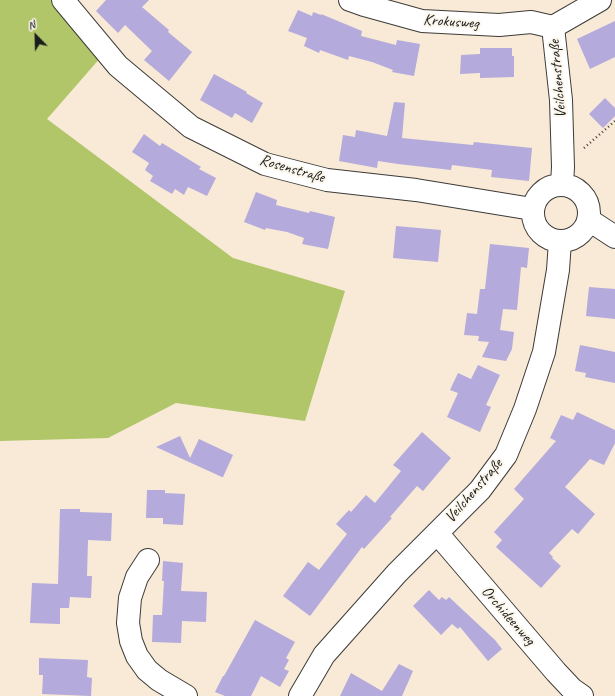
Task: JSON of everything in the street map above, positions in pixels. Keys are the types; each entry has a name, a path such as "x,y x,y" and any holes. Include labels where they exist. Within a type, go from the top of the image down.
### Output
{"street":[{"name":"Rosenstraße","path":"63,0 118,66 191,127 265,164 327,180 416,190 532,209"},
{"name":"Krokusweg","path":"350,0 422,21 499,25 531,22 553,27"},
{"name":"Veilchenstraße","path":"563,175 561,100 553,27 600,0"},
{"path":"563,175 578,189 588,203 589,220 583,232 572,239 560,241 548,238 539,231 533,221 532,209 538,196 563,175"},
{"path":"589,220 615,237"},
{"name":"Veilchenstraße","path":"300,696 324,655 396,573 480,490 506,455 544,352 558,270 560,241"},
{"name":"Orchideenweg","path":"437,533 556,672 572,689 582,696"},
{"path":"148,560 137,577 130,598 128,623 131,641 137,656 147,670 159,680 186,696"}],"path":[{"path":"563,175 615,121"}],"green space":[{"path":"0,0 73,0 108,49 47,119 233,258 345,291 305,421 176,403 108,438 0,441"}],"building":[{"path":"106,0 149,0 142,7 192,52 169,81 144,60 152,51 125,25 118,33 96,11"},
{"path":"298,10 312,16 313,12 321,14 362,31 361,36 396,45 397,40 420,44 414,76 392,72 393,70 372,62 349,56 348,60 320,50 319,53 304,46 307,38 288,31"},
{"path":"615,21 615,57 590,69 577,39"},
{"path":"480,48 512,48 512,56 514,56 514,77 480,78 480,73 460,74 461,55 480,54"},
{"path":"214,74 247,92 246,93 263,103 252,123 235,113 232,118 200,100"},
{"path":"605,98 615,108 615,116 603,128 589,114"},
{"path":"394,102 405,103 402,138 473,145 474,142 532,148 529,181 491,177 492,170 452,165 451,170 378,161 377,168 339,161 343,135 355,137 356,130 387,136"},
{"path":"144,134 160,146 162,143 201,167 199,169 216,178 207,196 188,187 184,195 175,189 172,194 150,181 153,176 145,170 149,163 132,152"},
{"path":"256,192 277,200 276,205 309,213 310,211 335,217 328,249 302,244 304,238 287,232 266,228 265,230 244,222"},
{"path":"396,226 441,230 438,262 393,258"},
{"path":"490,244 529,248 527,268 521,267 517,310 503,309 500,330 514,332 512,349 506,361 482,357 489,342 478,341 479,336 464,335 467,313 477,314 480,289 485,289"},
{"path":"589,287 615,289 615,319 586,316"},
{"path":"580,345 615,352 615,383 585,377 586,373 575,371"},
{"path":"478,365 500,375 486,405 491,407 480,432 447,417 458,393 450,390 458,373 471,379"},
{"path":"577,412 615,430 615,443 604,465 590,459 565,487 595,514 578,534 572,529 549,553 561,566 541,588 496,547 502,540 494,532 524,499 514,489 556,441 550,438 561,415 573,420"},
{"path":"422,432 451,458 423,491 417,486 390,517 392,518 364,549 362,547 310,616 283,596 308,562 319,570 347,534 336,524 349,510 351,512 366,495 375,503 401,471 393,465"},
{"path":"180,436 190,458 199,439 233,455 223,477 156,447"},
{"path":"147,490 165,490 165,493 185,494 183,525 163,524 163,518 146,518"},
{"path":"60,509 80,509 80,512 112,513 111,541 88,540 87,576 92,576 91,598 70,597 69,608 60,608 60,624 30,623 32,583 58,584"},
{"path":"163,561 183,563 181,591 207,592 206,622 182,621 181,643 152,642 153,615 162,615 164,581 162,581"},
{"path":"429,590 439,600 442,597 446,600 449,597 495,640 502,649 488,661 460,627 458,629 452,624 441,635 413,606"},
{"path":"255,620 295,642 286,658 289,660 284,669 289,671 280,687 261,676 251,696 225,696 215,692 223,676"},
{"path":"39,658 88,660 87,677 92,678 91,696 42,694 43,675 39,675"},
{"path":"399,664 413,671 402,696 340,696 351,673 382,691"}]}
